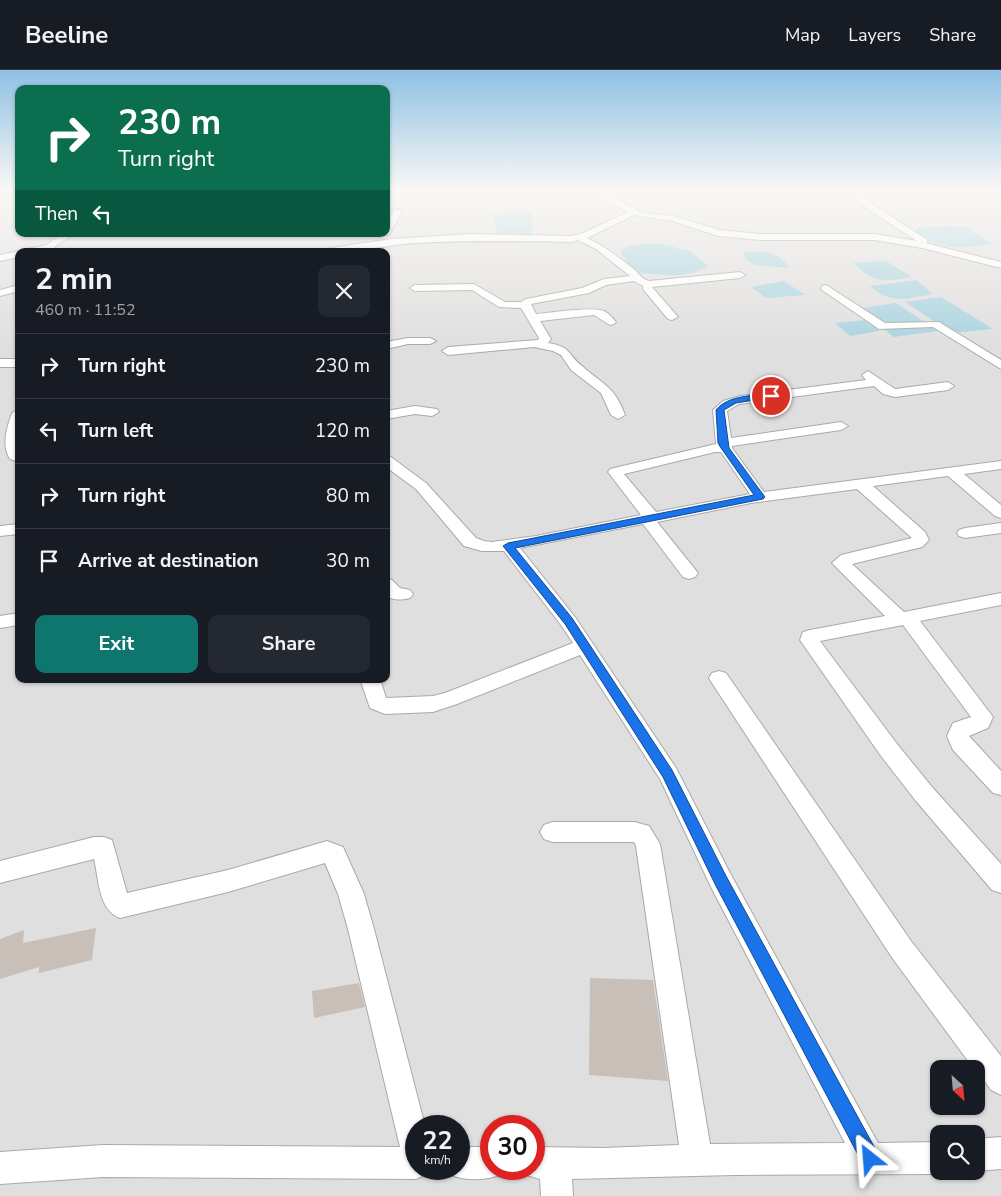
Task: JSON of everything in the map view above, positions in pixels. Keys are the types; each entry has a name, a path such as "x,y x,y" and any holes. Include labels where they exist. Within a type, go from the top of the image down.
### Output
{"street":[{"path":"349,248 388,243"},
{"path":"590,243 599,247 641,282 649,284 740,275"},
{"path":"905,243 1001,265"},
{"path":"926,243 934,248"},
{"path":"0,258 15,255"},
{"path":"415,288 474,287 503,305 524,305 526,302 535,299 585,291 604,282 636,278"},
{"path":"649,284 647,287 672,317"},
{"path":"826,288 883,327 935,324 1001,365"},
{"path":"0,293 15,289"},
{"path":"448,351 536,344 545,341 534,318 524,305"},
{"path":"534,318 594,312 600,313 610,322"},
{"path":"390,345 408,340 430,341"},
{"path":"536,344 559,349 565,353 573,365 609,392 615,402 618,415"},
{"path":"0,362 15,363"},
{"path":"760,497 724,446 720,410 724,405 734,401 872,378 895,393 948,386"},
{"path":"390,414 415,410 432,412"},
{"path":"15,419 7,432 15,456"},
{"path":"689,574 615,472 616,470 724,446 841,426"},
{"path":"390,463 421,486 470,542 482,546 508,546 760,497 1001,465"},
{"path":"952,472 1001,513"},
{"path":"860,484 919,536 921,540 916,543 847,559 841,563 903,617 983,717 980,722 960,729 958,736 961,744 1001,786"},
{"path":"965,533 1001,528"},
{"path":"0,531 15,529"},
{"path":"508,546 568,621 668,774 721,881 870,1159"},
{"path":"390,588 395,593 404,594"},
{"path":"1001,599 814,636 810,637 809,640 895,758 1001,882"},
{"path":"0,622 15,620"},
{"path":"371,683 377,703 385,706 433,704 476,690 585,646"},
{"path":"719,678 902,950 1001,1080"},
{"path":"552,832 635,832 641,833 648,844 697,1160"},
{"path":"0,872 94,848 104,848 109,861 116,901 120,906 228,881 328,852 334,855 350,894 361,929 407,1115"},
{"path":"985,1155 1001,1153"},
{"path":"545,1164 697,1160 930,1158"},
{"path":"0,1168 103,1161 405,1163"},
{"path":"545,1166 557,1196"}],"shaded area":[{"path":"0,243 1001,243 1001,1196 0,1196"}],"water":[{"path":"658,243 690,251 708,266 682,275 635,273 620,252 628,246"},
{"path":"937,243 992,244 971,247"},
{"path":"744,252 770,253 780,258 790,268 755,265 745,259"},
{"path":"886,261 912,277 880,280 868,275 853,263"},
{"path":"917,280 933,294 900,299 892,298 877,292 870,286"},
{"path":"784,281 805,295 766,298 751,287"},
{"path":"941,297 993,329 952,333 905,302"},
{"path":"896,303 938,331 894,337 858,309"},
{"path":"867,320 879,331 850,336 835,323"}],"building":[{"path":"96,928 92,960 39,973 39,967 0,979 0,939 24,930 23,943"},
{"path":"590,978 653,980 668,1081 589,1075"},
{"path":"359,983 365,1007 314,1018 312,991"}],"route":[{"path":"771,396 734,401 724,405 720,410 723,443 726,451 760,497 508,546 539,582 568,621 634,719 668,774 721,881 870,1159"}]}
